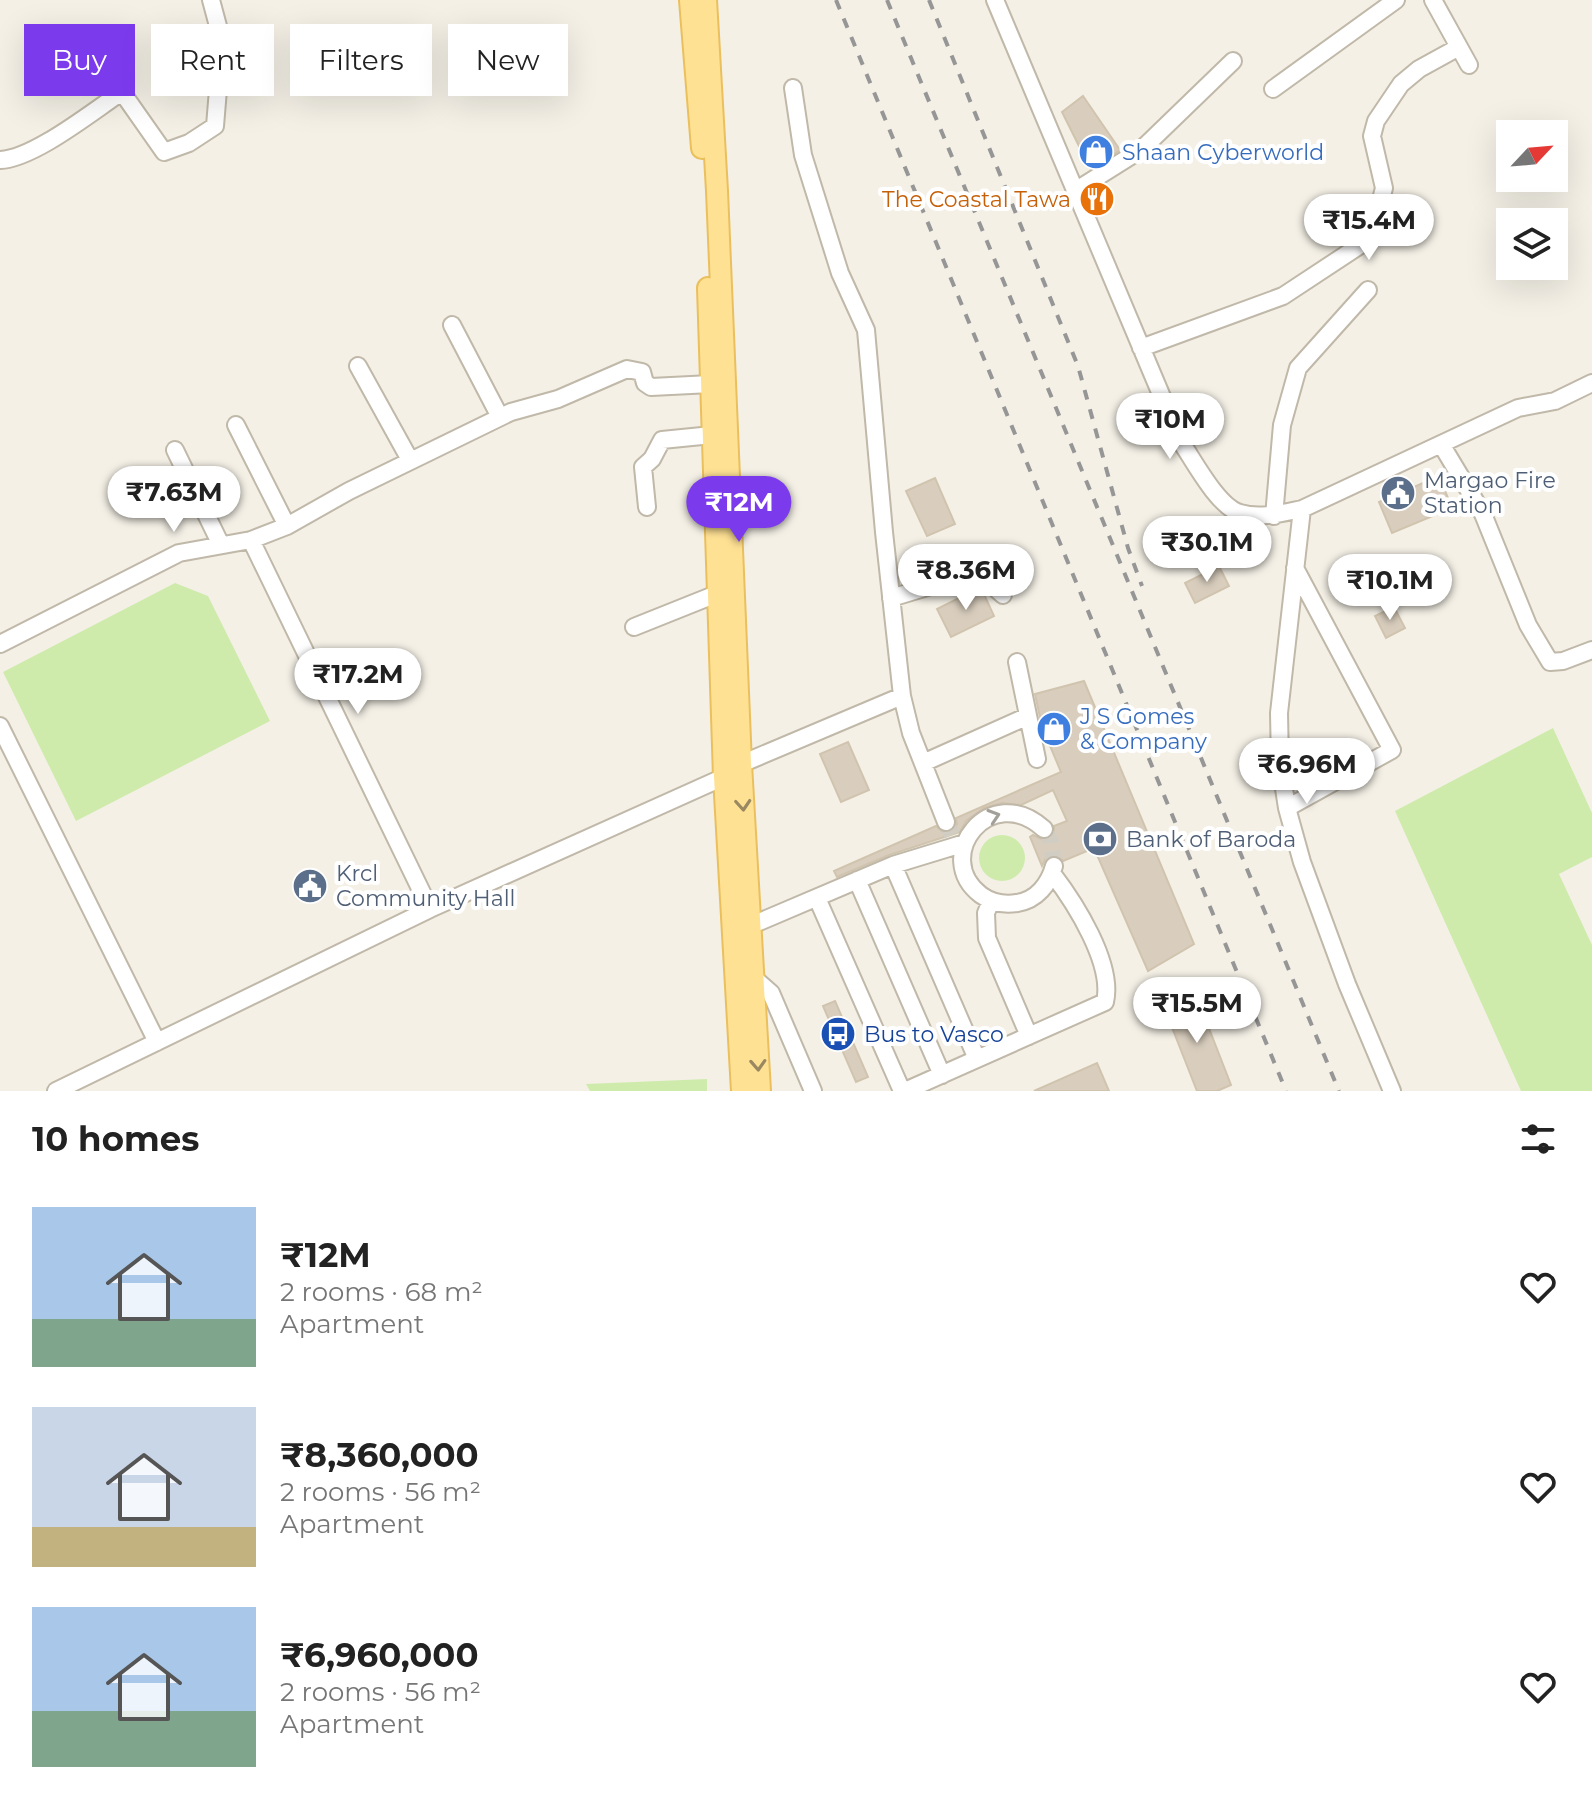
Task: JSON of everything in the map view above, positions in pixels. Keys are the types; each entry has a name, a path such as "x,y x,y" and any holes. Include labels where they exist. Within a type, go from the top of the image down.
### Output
{"main road":[{"path":"690,0 705,189 719,593 730,699 741,764 742,1091"},
{"path":"706,0 717,191 730,699 724,777 742,926 754,978 760,1091"}],"street":[{"path":"0,160 18,157 33,149 116,96 124,95 164,152 189,143 215,126 222,41 211,0"},
{"path":"995,0 1181,442 1219,497 1238,513 1274,516 1302,509 1518,408 1555,401 1592,383"},
{"path":"1273,89 1396,0"},
{"path":"1433,0 1469,65"},
{"path":"1141,348 1283,296 1371,238 1384,188 1372,136 1376,121 1401,84 1419,69 1459,47"},
{"path":"1075,191 1142,149 1233,61"},
{"path":"793,88 803,155 840,273 866,330 891,598 902,696 911,733 954,833 970,883 979,894 991,901 1020,903 1034,897 1045,887 1053,870 1076,904 1107,974 1109,988 1105,1002 903,1091 817,898"},
{"path":"1274,516 1282,425 1298,368 1368,290"},
{"path":"452,325 500,417"},
{"path":"358,366 410,460"},
{"path":"0,644 179,553 251,540 287,526 410,460 500,417 558,399 627,369 642,372 645,383 651,387 711,384"},
{"path":"236,425 287,526"},
{"path":"647,507 643,467 652,459 660,442 664,439 712,435"},
{"path":"1441,444 1483,514 1528,625 1550,662 1563,661 1592,650"},
{"path":"175,450 221,545"},
{"path":"1302,509 1279,713 1280,763 1287,808 1302,862 1347,984 1392,1091"},
{"path":"251,540 430,909"},
{"path":"1287,808 1392,750 1295,568"},
{"path":"891,598 967,575 986,580 1003,595"},
{"path":"634,627 719,593"},
{"path":"1017,662 1037,759"},
{"path":"56,1091 430,909 724,777 741,764 902,696"},
{"path":"923,763 1028,716"},
{"path":"0,726 157,1042"},
{"path":"742,926 893,865 954,833 971,830 981,820 994,814 1022,814 1044,829"},
{"path":"893,865 977,1059"},
{"path":"857,880 942,1075"},
{"path":"991,901 985,927 987,938 1029,1036"},
{"path":"754,978 771,993 813,1091"}],"green space":[{"path":"175,583 208,596 270,721 76,821 3,672"},
{"path":"1553,728 1592,813 1592,857 1559,874 1592,945 1592,1091 1521,1091 1395,811"},
{"path":"1002,835 1018,842 1025,858 1018,874 1002,881 986,874 979,858 986,842"},
{"path":"707,1079 707,1091 590,1091 586,1084"}],"building":[{"path":"1083,96 1120,150 1090,168 1062,112"},
{"path":"1439,476 1452,508 1392,533 1379,502"},
{"path":"935,478 955,524 927,536 906,491"},
{"path":"1219,566 1229,586 1195,603 1185,583"},
{"path":"977,589 983,592 994,616 951,637 937,609"},
{"path":"1394,607 1405,628 1386,638 1375,616"},
{"path":"1084,681 1194,944 1148,971 1094,848 1063,861 1051,855 1042,866 1030,837 1048,839 1054,834 1054,826 1067,821 1053,790 1021,805 1002,803 984,808 966,821 960,832 889,855 837,877 834,871 936,826 944,833 951,832 957,824 956,818 1061,772 1048,741 1045,741 1035,694"},
{"path":"848,742 869,790 841,802 820,754"},
{"path":"1196,995 1231,1085 1217,1091 1197,1091 1164,1007"},
{"path":"835,1001 868,1077 856,1082 823,1006"},
{"path":"1097,1063 1109,1091 1034,1091"}],"tunnel":[{"path":"946,822 952,835"},
{"path":"1044,829 1051,841 1054,866"}],"railway":[{"path":"836,0 1286,1091"},
{"path":"887,0 1339,1091"},
{"path":"929,0 1078,366 1128,548 1142,586"}],"place":[{"name":"Shaan Cyberworld","path":"1096,152"},
{"name":"The Coastal Tawa","path":"1097,199"},
{"name":"Margao Fire Station","path":"1398,493"},
{"name":"J S Gomes & Company","path":"1054,729"},
{"name":"Bank of Baroda","path":"1100,839"},
{"name":"Krcl Community Hall","path":"310,886"},
{"name":"Bus to Vasco","path":"838,1034"}]}
